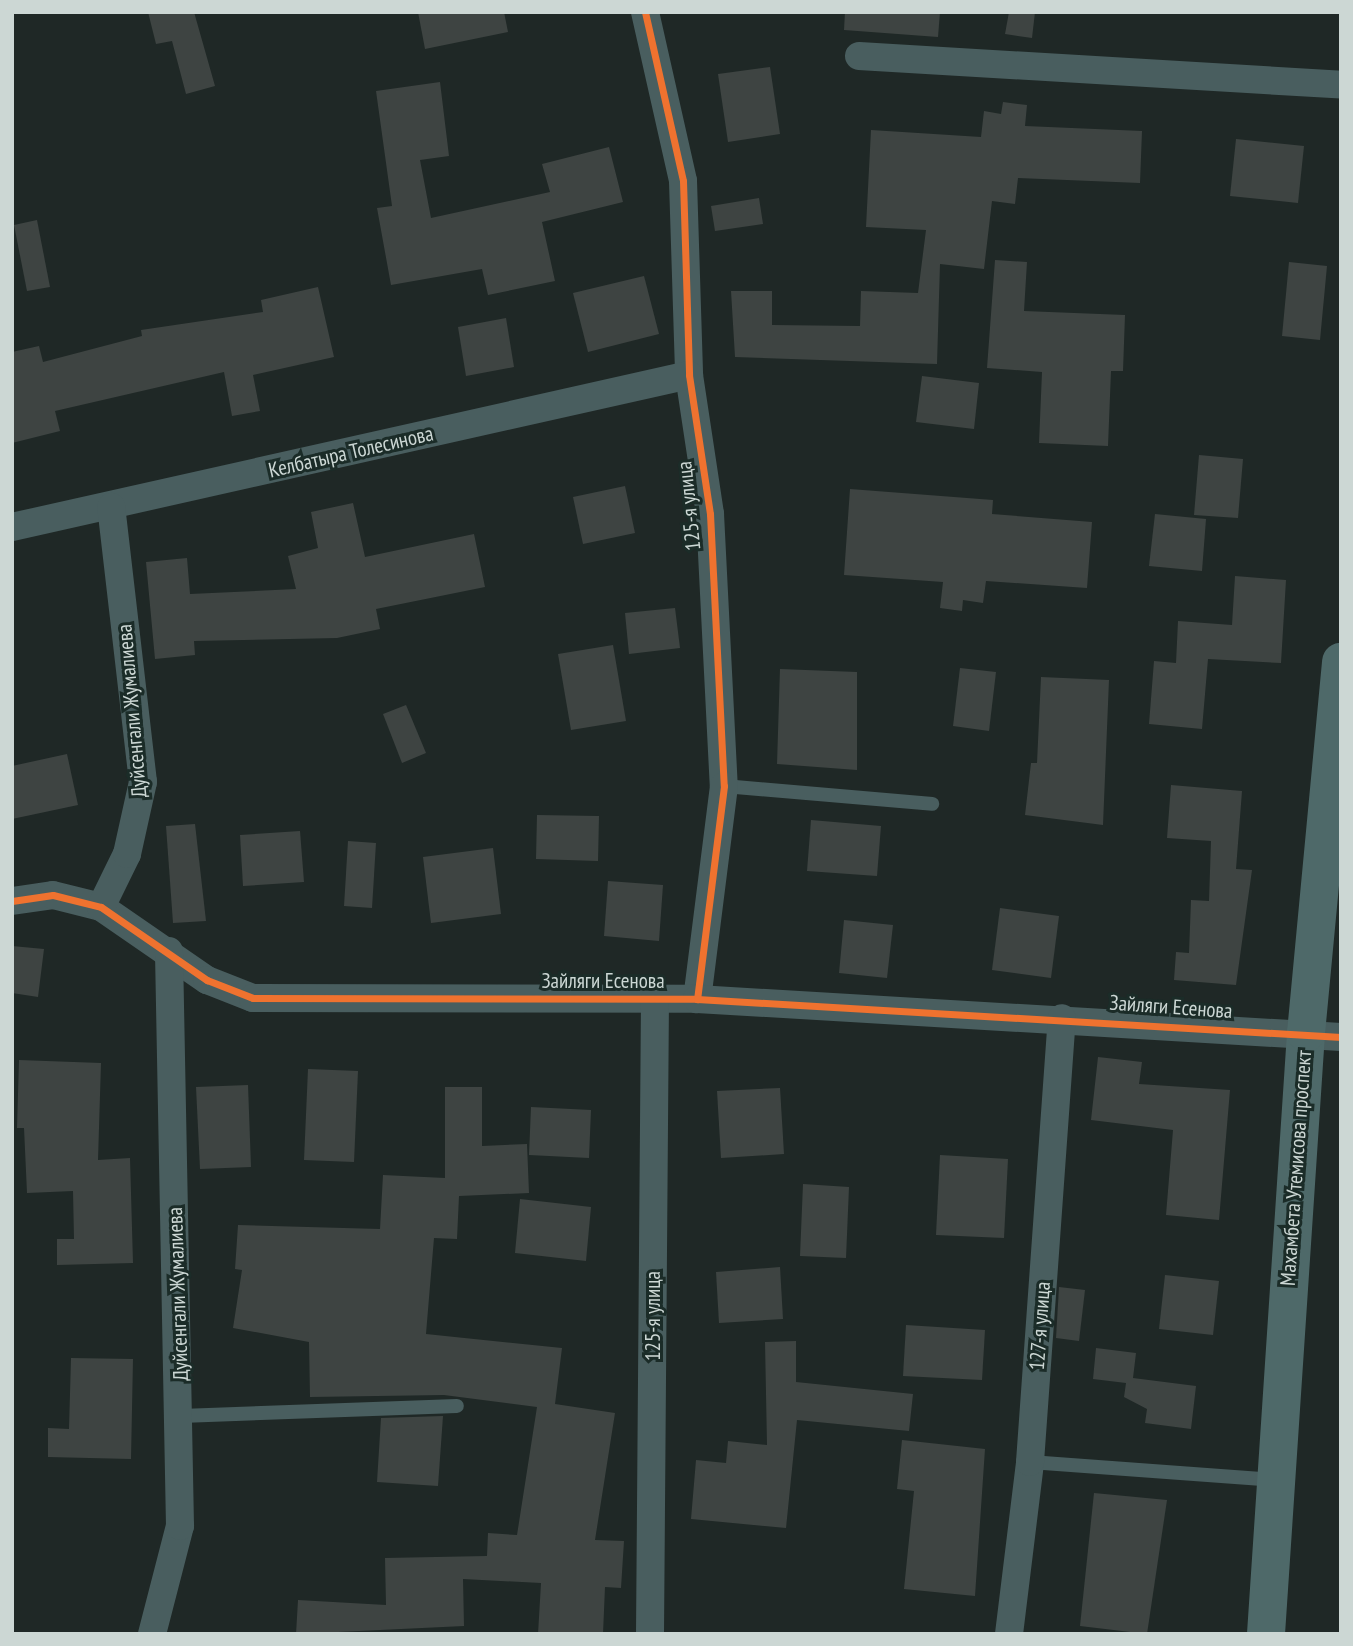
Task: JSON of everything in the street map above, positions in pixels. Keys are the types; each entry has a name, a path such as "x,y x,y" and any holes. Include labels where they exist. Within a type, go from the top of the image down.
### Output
{"street":[{"name":"125-я улица","path":"645,12 682,181 689,375 710,513 724,786 697,999"},
{"path":"859,57 1341,85"},
{"name":"Келбатыра Толесинова","path":"12,527 689,375"},
{"name":"Дуйсенгали Жумалиева","path":"101,907 127,854 143,782 111,506"},
{"name":"Махамбета Утемисова проспект","path":"1266,1634 1275,1480 1323,1035 1340,670"},
{"name":"Зайляги Есенова","path":"12,901 54,895 101,907 169,951 207,980 253,998 697,999 1323,1035"},
{"name":"Дуйсенгали Жумалиева","path":"152,1634 180,1526 181,1416 169,951"},
{"name":"125-я улица","path":"650,1634 655,999"},
{"name":"127-я улица","path":"1009,1634 1030,1462 1062,1018"}],"lane":[{"path":"724,786 932,804"},
{"path":"181,1416 457,1406"},
{"path":"1030,1462 1275,1480"}],"building":[{"path":"148,12 194,12 215,86 186,94 172,41 156,44"},
{"path":"418,12 504,12 508,32 425,49"},
{"path":"845,12 940,12 938,37 844,30"},
{"path":"1009,12 1035,12 1032,38 1005,34"},
{"path":"770,67 780,134 728,142 718,74"},
{"path":"440,82 449,156 420,160 431,218 550,192 542,164 609,147 623,202 542,222 555,281 488,295 482,269 391,285 377,208 392,206 376,91"},
{"path":"1003,102 1027,105 1025,126 1142,131 1140,183 1018,178 1015,204 992,201 984,269 940,264 937,364 735,357 731,291 772,291 772,325 860,326 861,291 918,293 926,230 866,227 871,130 981,137 984,111 1001,114"},
{"path":"1236,139 1304,146 1298,203 1230,196"},
{"path":"759,198 763,224 715,231 711,206"},
{"path":"37,220 50,287 27,291 14,225"},
{"path":"995,260 1027,262 1024,311 1125,315 1123,371 1111,371 1108,446 1039,443 1042,372 987,368"},
{"path":"1289,262 1327,266 1320,340 1282,336"},
{"path":"644,276 659,334 588,352 573,293"},
{"path":"318,287 334,357 253,375 260,411 232,416 224,372 55,411 60,431 12,443 12,352 39,346 43,362 142,336 141,330 263,312 261,300"},
{"path":"506,318 514,367 466,376 458,327"},
{"path":"922,376 979,383 974,429 916,422"},
{"path":"1199,455 1243,459 1238,518 1194,515"},
{"path":"625,486 635,533 583,544 573,497"},
{"path":"850,489 993,500 992,514 1092,522 1087,588 986,581 983,603 963,600 962,611 940,608 943,582 844,575"},
{"path":"353,503 365,557 474,534 485,587 376,609 380,629 337,638 194,641 195,655 155,659 146,562 187,558 190,594 296,589 288,556 318,548 311,512"},
{"path":"1155,514 1206,519 1202,571 1149,566"},
{"path":"1235,576 1286,580 1281,663 1208,659 1202,729 1149,724 1154,661 1176,663 1178,621 1232,625"},
{"path":"675,608 680,648 629,654 625,613"},
{"path":"613,645 626,721 571,730 558,654"},
{"path":"960,668 996,672 989,731 953,726"},
{"path":"780,669 857,672 857,770 777,764"},
{"path":"1041,677 1109,680 1103,825 1025,815 1031,763 1037,763"},
{"path":"406,705 426,753 402,763 383,714"},
{"path":"67,754 78,805 12,819 12,766"},
{"path":"1171,785 1242,791 1236,869 1252,870 1236,985 1174,980 1176,952 1189,953 1191,900 1209,901 1211,841 1167,838"},
{"path":"537,815 599,816 598,861 536,859"},
{"path":"811,820 881,826 877,876 807,871"},
{"path":"195,824 206,921 173,923 166,826"},
{"path":"300,831 304,882 243,886 240,835"},
{"path":"348,841 376,843 372,908 344,906"},
{"path":"493,848 501,914 431,923 423,857"},
{"path":"608,881 663,885 659,941 604,936"},
{"path":"1000,908 1059,916 1051,978 992,970"},
{"path":"844,920 893,925 887,978 839,973"},
{"path":"12,946 44,949 38,997 12,993"},
{"path":"1098,1057 1142,1062 1139,1084 1230,1090 1219,1220 1166,1215 1173,1130 1091,1120"},
{"path":"19,1060 101,1063 98,1160 130,1158 133,1263 57,1265 57,1239 74,1239 73,1191 27,1193 24,1128 17,1128"},
{"path":"308,1069 358,1071 354,1162 304,1160"},
{"path":"248,1085 251,1167 200,1169 196,1087"},
{"path":"445,1087 482,1087 482,1146 527,1144 529,1193 459,1196 457,1239 434,1238 426,1334 562,1348 555,1404 615,1413 595,1540 624,1541 621,1588 605,1587 603,1634 538,1634 541,1583 463,1579 464,1626 296,1634 298,1600 386,1605 385,1558 487,1556 488,1533 517,1535 537,1407 444,1395 310,1397 309,1342 233,1328 242,1270 235,1269 238,1225 380,1229 383,1175 445,1178"},
{"path":"780,1088 784,1154 721,1158 717,1091"},
{"path":"531,1107 591,1110 589,1158 529,1155"},
{"path":"940,1155 1008,1159 1004,1238 936,1235"},
{"path":"803,1184 849,1187 846,1258 800,1256"},
{"path":"520,1199 591,1207 586,1261 515,1253"},
{"path":"780,1267 783,1319 719,1323 716,1272"},
{"path":"1165,1275 1219,1281 1213,1335 1159,1329"},
{"path":"1059,1287 1085,1290 1079,1341 1056,1338"},
{"path":"906,1325 985,1330 982,1380 903,1376"},
{"path":"796,1341 796,1382 913,1394 909,1431 797,1420 786,1528 691,1519 696,1460 726,1463 728,1441 767,1445 765,1342"},
{"path":"1096,1348 1136,1353 1133,1378 1196,1386 1191,1429 1145,1423 1147,1409 1124,1397 1126,1383 1093,1379"},
{"path":"71,1358 133,1359 131,1459 48,1457 48,1428 69,1429"},
{"path":"443,1416 438,1486 377,1482 381,1418"},
{"path":"902,1440 985,1449 975,1596 904,1589 914,1491 897,1489"},
{"path":"1094,1493 1167,1500 1147,1634 1080,1626"}],"cycle path":[{"path":"645,12 683,181 689,375 710,514 724,786 697,999"},
{"path":"12,901 53,895 101,907 207,980 253,998 697,999 1341,1037"}]}
